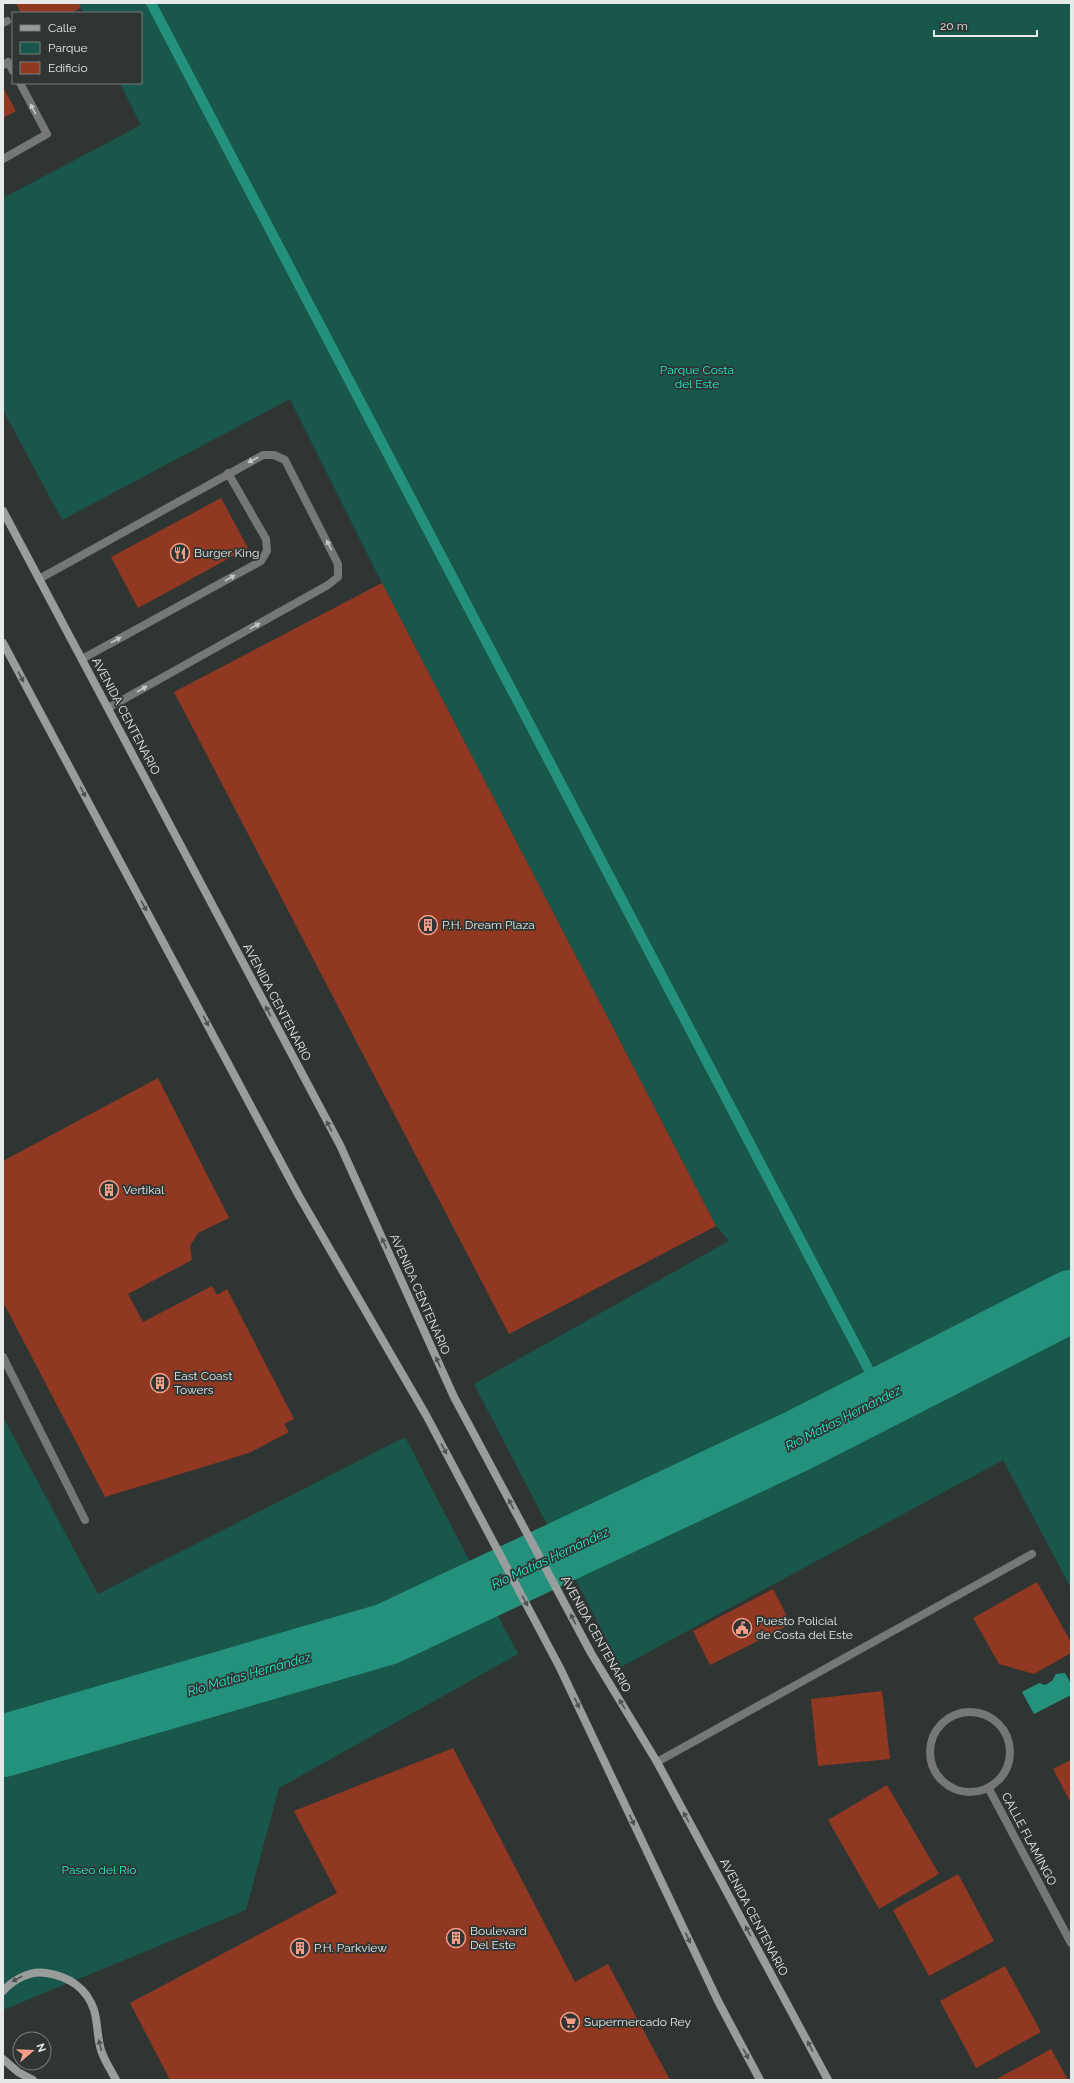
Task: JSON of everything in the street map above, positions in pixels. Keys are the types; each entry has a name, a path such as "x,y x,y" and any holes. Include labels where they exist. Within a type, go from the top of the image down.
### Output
{"main road":[{"name":"AVENIDA CENTENARIO","path":"3,511 340,1145 454,1397 591,1653 657,1762 828,2080"},
{"path":"3,643 299,1196 426,1415 560,1668 718,2001 760,2080"},
{"path":"3,1991 10,1983 25,1975 42,1972 59,1975 75,1983 87,1995 94,2011 101,2051 116,2080"},
{"path":"3,2059 18,2072 33,2080"}],"street":[{"path":"3,65 8,62 12,69"},
{"path":"3,159 47,134 21,84"},
{"path":"39,580 228,473 263,455 274,455 285,460 338,564 338,576 328,586 108,708"},
{"path":"82,659 261,561 267,550 266,539 228,473"},
{"path":"3,1358 85,1520"},
{"path":"657,1762 1032,1554"},
{"path":"966,1712 980,1713 993,1719 1003,1729 1009,1742 1010,1756 1007,1769 1000,1780 988,1789 976,1793 964,1792 951,1788 941,1780 934,1770 930,1758 933,1739 942,1723 953,1716 966,1712"},
{"name":"CALLE FLAMINGO","path":"988,1789 1071,1943"}],"green space":[{"name":"Parque Costa del Este","path":"78,3 1071,3 1071,1588 1003,1460 621,1667 474,1384 729,1241 716,1226 382,583 290,399 62,520 3,410 3,198 141,125 120,84 142,84 142,12 83,12"},
{"name":"Paseo del Río","path":"3,1417 98,1594 405,1437 518,1654 279,1788 246,1910 3,2010"}],"shaded area":[{"path":"1065,1673 1071,1684 1071,1695 1034,1714 1022,1692 1039,1683 1045,1685 1052,1681 1056,1674"}],"building":[{"path":"16,3 78,3 81,8 73,12 20,12"},
{"path":"3,87 16,111 3,118"},
{"name":"Burger King","path":"221,498 248,548 138,608 111,557"},
{"name":"P.H. Dream Plaza","path":"382,583 716,1226 509,1334 174,692"},
{"path":"158,1078 229,1218 198,1233 190,1246 192,1260 128,1294 143,1322 212,1286 217,1295 227,1289 294,1419 284,1424 289,1432 249,1453 105,1497 3,1302 3,1161"},
{"path":"1037,1582 1071,1642 1071,1653 1034,1674 999,1664 973,1618"},
{"name":"Puesto Policial de Costa del Este","path":"773,1589 791,1624 710,1665 693,1631"},
{"path":"882,1691 890,1759 818,1766 811,1699"},
{"path":"453,1748 575,1982 608,1964 670,2080 170,2080 130,2003 337,1893 294,1811"},
{"path":"1071,1760 1071,1803 1053,1769"},
{"path":"887,1785 939,1874 879,1909 828,1820"},
{"path":"958,1874 994,1941 929,1976 893,1910"},
{"path":"1005,1966 1041,2032 976,2068 940,2001"},
{"path":"1051,2049 1068,2080 995,2080"}],"waterway":[{"path":"151,3 883,1397"},
{"name":"Río Matías Hernández","path":"3,1746 387,1634 797,1441 1071,1301"}],"place":[{"name":"Burger King","path":"180,553"},
{"name":"P.H. Dream Plaza","path":"428,925"},
{"name":"Vertikal","path":"109,1190"},
{"name":"East Coast Towers","path":"160,1383"},
{"name":"Puesto Policial de Costa del Este","path":"742,1628"},
{"name":"Boulevard Del Este","path":"456,1938"},
{"name":"P.H. Parkview","path":"300,1948"},
{"name":"Supermercado Rey","path":"570,2022"}]}
